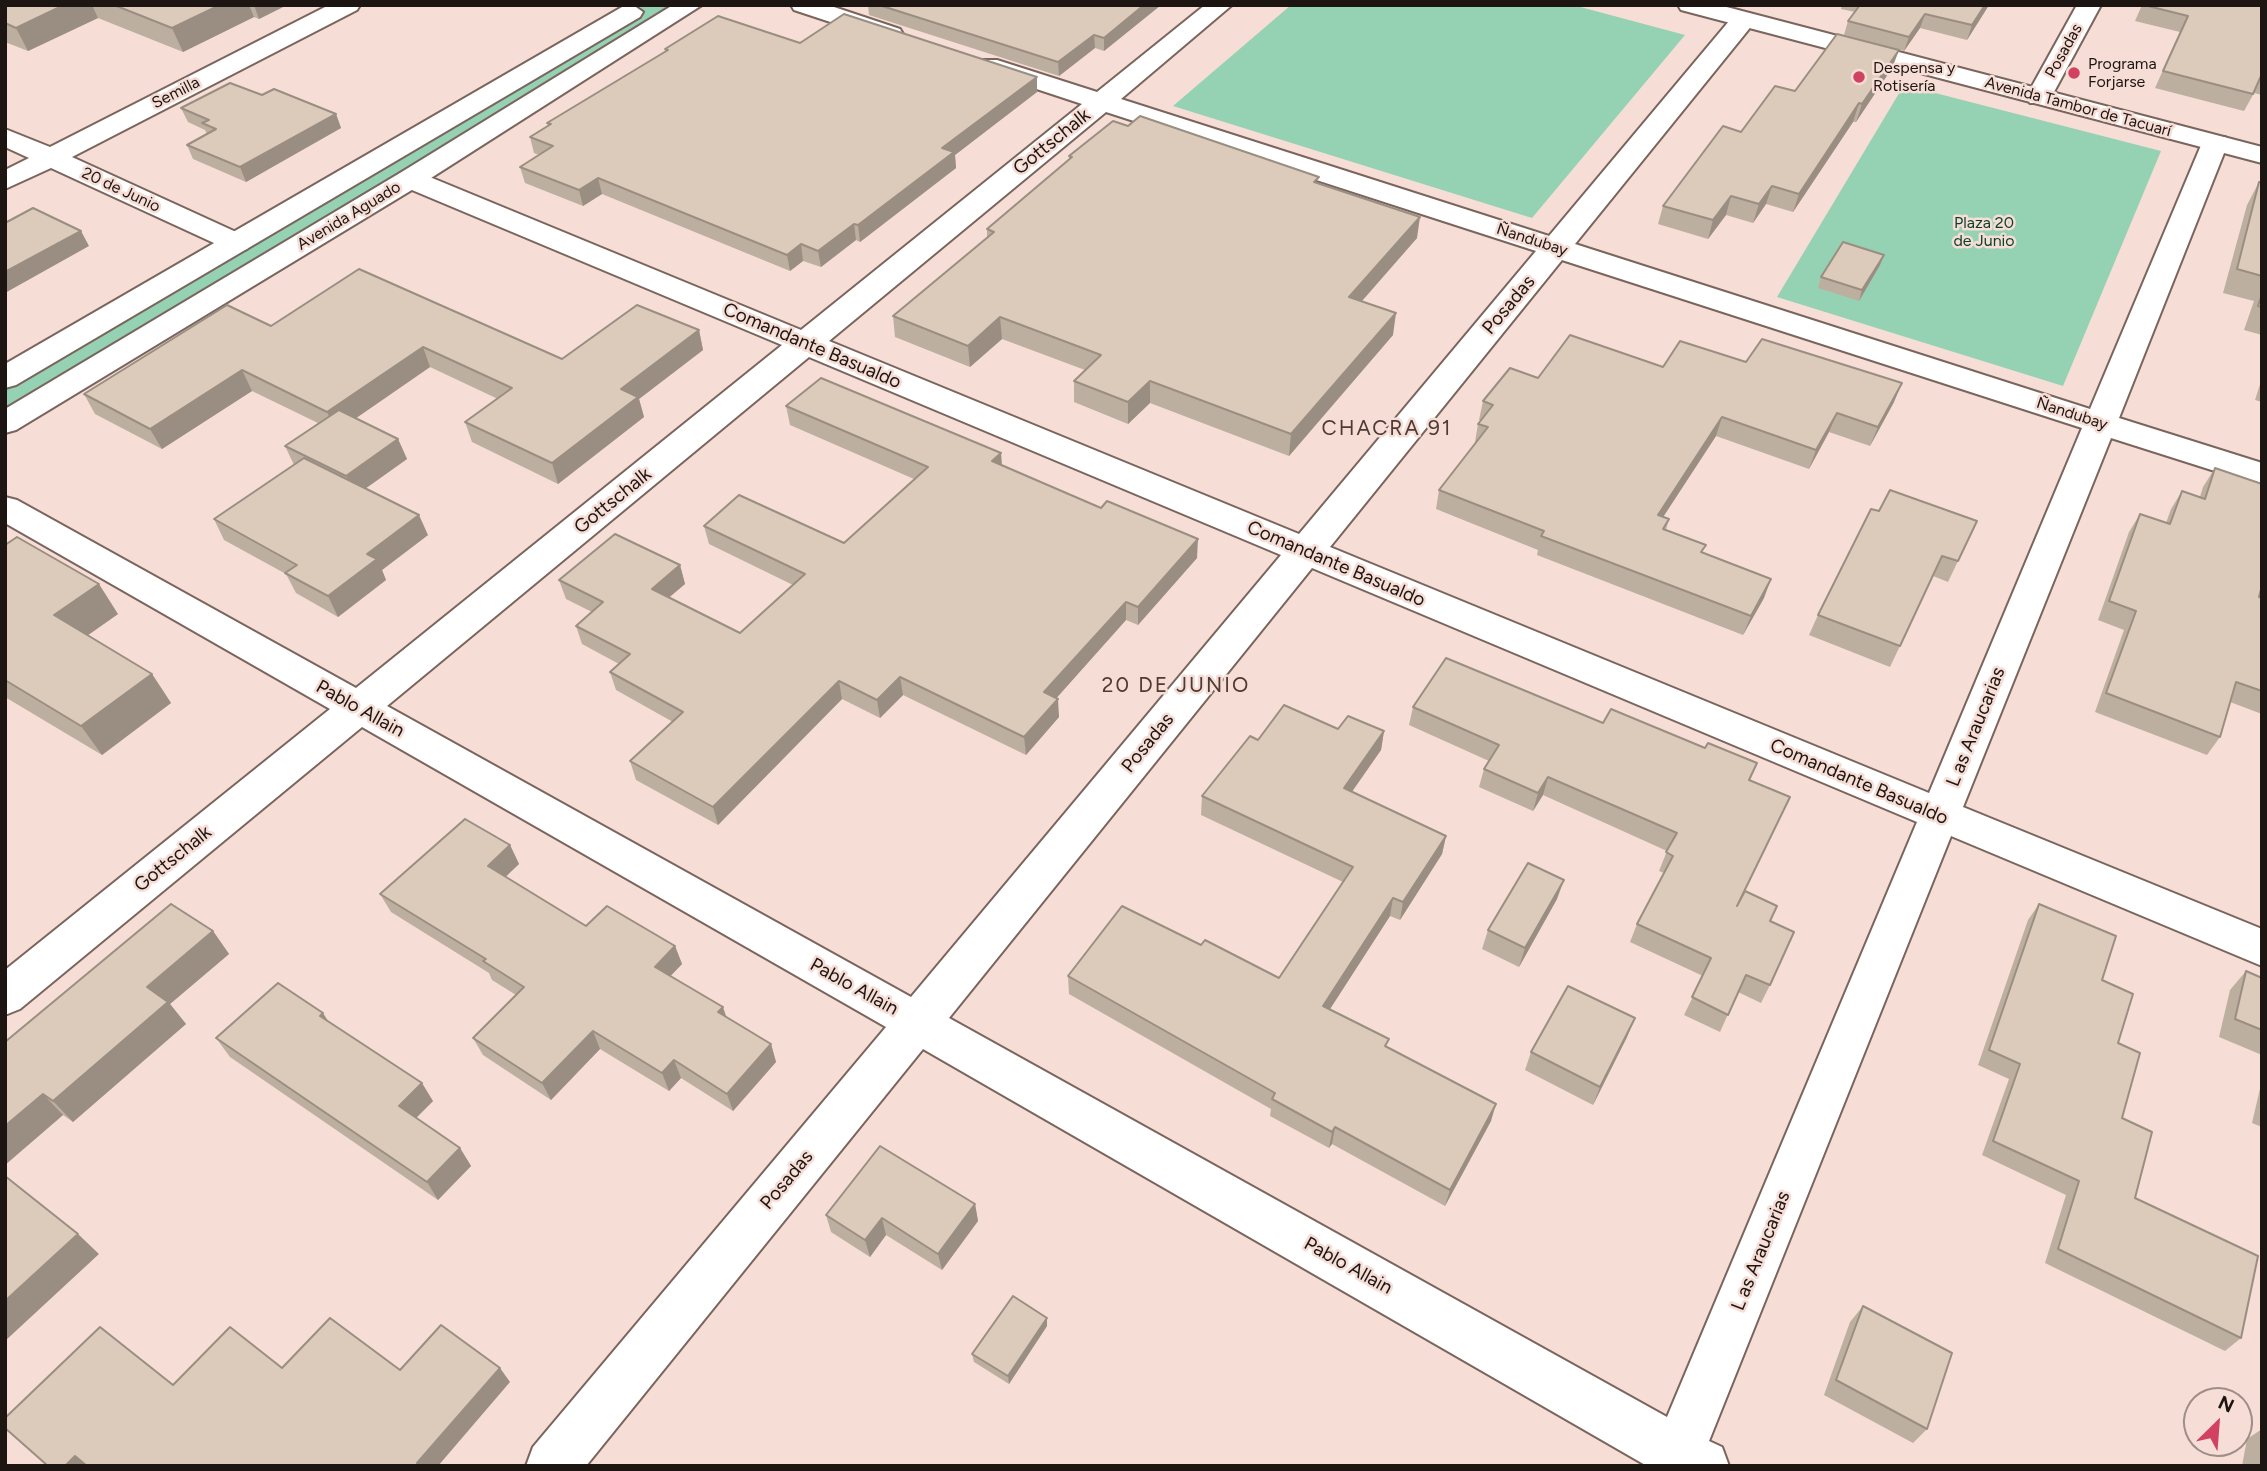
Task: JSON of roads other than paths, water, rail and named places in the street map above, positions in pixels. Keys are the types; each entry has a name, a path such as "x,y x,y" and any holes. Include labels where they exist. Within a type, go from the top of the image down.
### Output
{"street":[{"name":"Semilla","path":"5,181 348,5"},
{"name":"Avenida Aguado","path":"5,378 642,5"},
{"name":"Avenida Aguado","path":"5,423 411,179 690,5"},
{"path":"803,5 920,43"},
{"name":"Gottschalk","path":"5,996 1220,5"},
{"name":"Avenida Tambor de Tacuarí","path":"1690,5 2262,155"},
{"name":"Posadas","path":"2039,97 2089,5"},
{"name":"Posadas","path":"552,1466 1744,19"},
{"name":"Ñandubay","path":"959,55 2262,475"},
{"name":"20 de Junio","path":"5,137 237,243"},
{"name":"L as Araucarias","path":"1685,1461 1940,815 2215,143"},
{"name":"Comandante Basualdo","path":"411,179 2262,948"},
{"name":"Pablo Allain","path":"5,509 917,1023 1685,1461"}],"place":[{"name":"Programa Forjarse","path":"2074,73"},
{"name":"Despensa y Rotisería","path":"1859,77"}],"district":[{"name":"CHACRA 91","path":"1387,429"},
{"name":"20 DE JUNIO","path":"1176,686"}],"park label":[{"name":"Plaza 20 de Junio","path":"1984,232"}]}
